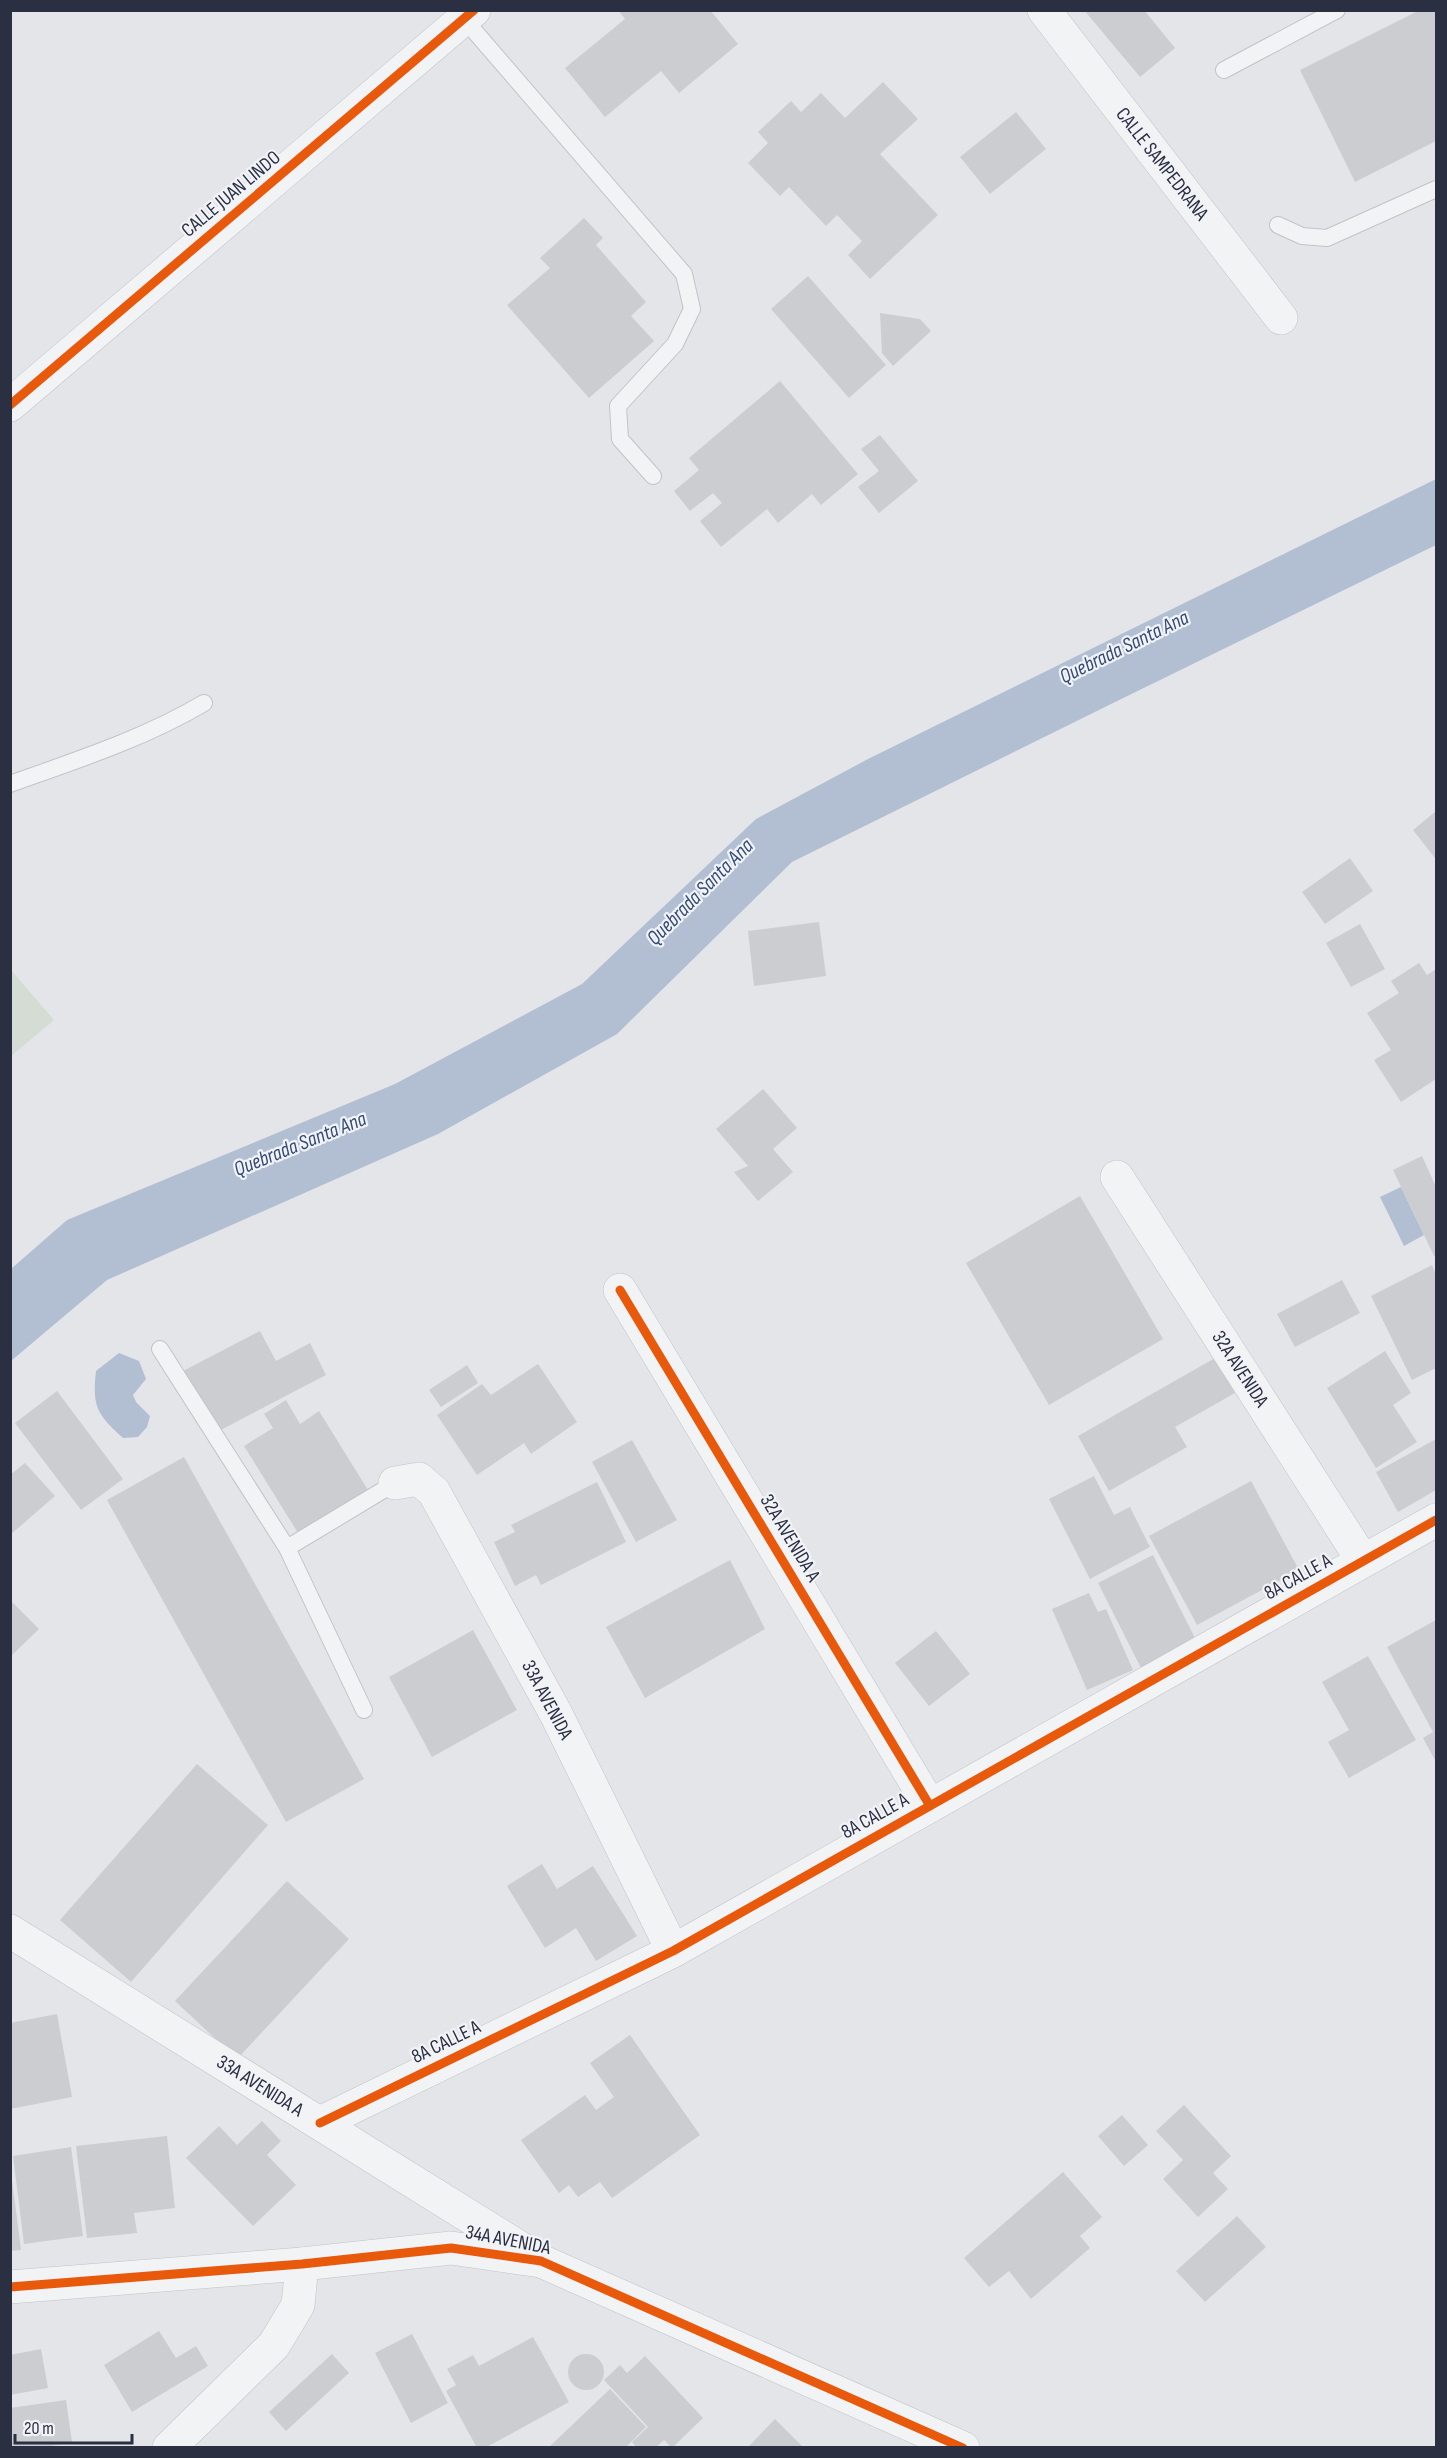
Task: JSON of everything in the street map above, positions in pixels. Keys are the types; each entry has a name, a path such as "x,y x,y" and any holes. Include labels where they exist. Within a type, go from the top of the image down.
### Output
{"street":[{"name":"CALLE SAMPEDRANA","path":"1044,10 1281,318"},
{"name":"CALLE JUAN LINDO","path":"10,405 469,15"},
{"name":"32A AVENIDA","path":"1117,1177 1363,1562"},
{"name":"32A AVENIDA A","path":"620,1290 930,1806"},
{"name":"33A AVENIDA","path":"395,1483 419,1479 435,1492 556,1714 673,1951"},
{"name":"8A CALLE A","path":"320,2123 673,1951 1437,1520"},
{"name":"33A AVENIDA A","path":"18,1944 320,2123 541,2261"},
{"name":"34A AVENIDA","path":"10,2287 302,2264 451,2248 541,2261 951,2445"},
{"path":"169,2448 274,2345 298,2305 302,2264"}],"lane":[{"path":"1224,70 1337,10"},
{"path":"469,15 684,274 693,309 675,344 618,406 620,439 653,476"},
{"path":"1278,225 1302,236 1327,238 1437,189"},
{"path":"10,784 134,740 204,703"},
{"path":"160,1349 287,1548 364,1710"},
{"path":"287,1548 395,1483"}],"shaded area":[{"path":"10,969 54,1020 11,1056 10,1056"}],"water":[{"name":"Quebrada Santa Ana","path":"1436,479 1436,545 792,862 617,1034 438,1134 107,1280 11,1361 11,1269 67,1220 395,1084 582,984 756,819 868,759"},
{"path":"1401,1187 1424,1235 1404,1246 1380,1197"},
{"path":"119,1353 139,1361 146,1379 133,1395 136,1402 150,1416 147,1427 138,1437 123,1438 102,1416 96,1402 96,1371"}],"building":[{"path":"618,10 710,10 738,44 679,93 661,71 605,117 565,68 625,19"},
{"path":"1084,10 1144,10 1175,48 1140,77"},
{"path":"1420,10 1436,10 1436,141 1355,182 1300,70"},
{"path":"883,82 918,119 880,154 938,215 870,279 848,255 862,241 837,215 826,226 789,187 780,196 748,163 768,143 758,132 791,101 801,112 821,93 845,118"},
{"path":"1016,112 1046,149 990,194 960,157"},
{"path":"584,218 603,238 596,245 646,302 631,316 654,341 589,398 507,305 550,268 540,258"},
{"path":"808,276 886,365 849,398 771,309"},
{"path":"880,313 920,319 931,331 893,366 882,353"},
{"path":"780,381 858,474 821,505 812,494 778,523 767,509 721,547 700,521 722,503 713,493 690,511 674,491 699,470 689,458"},
{"path":"880,435 918,481 879,513 858,487 879,471 861,449"},
{"path":"1436,811 1436,857 1435,858 1413,830"},
{"path":"1350,858 1373,891 1325,924 1302,892"},
{"path":"819,922 826,976 754,986 748,931"},
{"path":"1360,924 1385,969 1351,987 1326,943"},
{"path":"1419,963 1427,975 1436,969 1436,1079 1401,1102 1374,1060 1391,1050 1367,1013 1399,993 1391,981"},
{"path":"763,1089 797,1128 773,1149 793,1172 758,1201 734,1172 748,1166 716,1129"},
{"path":"1422,1156 1436,1187 1436,1255 1434,1256 1393,1170"},
{"path":"1080,1196 1163,1339 1049,1405 966,1263"},
{"path":"1432,1265 1436,1275 1436,1368 1412,1380 1371,1296"},
{"path":"1342,1280 1360,1313 1295,1347 1277,1314"},
{"path":"260,1331 276,1361 310,1343 326,1375 215,1433 183,1371"},
{"path":"1385,1351 1411,1393 1393,1405 1417,1442 1376,1468 1327,1388"},
{"path":"1215,1358 1235,1393 1175,1427 1187,1447 1109,1491 1078,1436"},
{"path":"538,1364 577,1422 531,1454 524,1443 477,1475 437,1415 482,1384 491,1395"},
{"path":"467,1365 478,1383 441,1407 429,1390"},
{"path":"57,1391 123,1479 81,1510 15,1423"},
{"path":"286,1400 300,1424 319,1411 368,1490 298,1533 244,1446 273,1428 264,1414"},
{"path":"1436,1439 1436,1490 1398,1512 1376,1472"},
{"path":"632,1440 677,1520 636,1542 592,1462"},
{"path":"184,1457 364,1779 286,1822 107,1500"},
{"path":"25,1463 55,1496 10,1535 10,1475"},
{"path":"1094,1476 1114,1515 1130,1507 1150,1547 1090,1579 1049,1499"},
{"path":"1251,1481 1299,1570 1197,1625 1149,1536"},
{"path":"597,1482 626,1542 541,1585 536,1575 515,1586 494,1542 515,1532 511,1525"},
{"path":"1153,1555 1196,1640 1141,1668 1098,1583"},
{"path":"730,1560 765,1629 645,1698 606,1627"},
{"path":"1089,1593 1098,1612 1106,1609 1133,1670 1087,1690 1052,1609"},
{"path":"10,1600 39,1629 10,1657"},
{"path":"1436,1620 1436,1762 1423,1738 1433,1732 1387,1647"},
{"path":"473,1630 517,1710 432,1757 389,1677"},
{"path":"936,1631 970,1674 929,1706 895,1663"},
{"path":"1368,1656 1416,1740 1349,1778 1328,1742 1349,1730 1322,1682"},
{"path":"197,1764 268,1825 131,1982 60,1920"},
{"path":"542,1864 557,1889 593,1866 637,1936 596,1961 576,1928 545,1948 507,1886"},
{"path":"287,1881 349,1939 237,2059 175,2001"},
{"path":"57,2014 72,2097 10,2109 10,2023"},
{"path":"630,2035 700,2135 612,2198 600,2182 578,2197 569,2185 559,2193 521,2140 585,2095 596,2110 614,2097 590,2063"},
{"path":"1184,2105 1231,2156 1213,2173 1228,2189 1198,2217 1163,2179 1183,2160 1156,2131"},
{"path":"1122,2115 1148,2145 1124,2166 1098,2136"},
{"path":"262,2121 281,2141 267,2155 296,2185 253,2226 186,2158 219,2126 237,2145"},
{"path":"167,2136 175,2208 134,2213 137,2233 87,2238 76,2146"},
{"path":"71,2147 83,2236 24,2244 13,2156"},
{"path":"10,2164 21,2250 10,2251"},
{"path":"1063,2172 1102,2217 1080,2236 1090,2248 1031,2299 1009,2271 989,2287 964,2258"},
{"path":"1237,2216 1266,2247 1205,2302 1176,2271"},
{"path":"159,2331 176,2358 196,2346 208,2366 132,2412 104,2365"},
{"path":"412,2334 448,2403 411,2423 375,2353"},
{"path":"533,2337 569,2402 485,2448 477,2448 446,2391 456,2385 447,2369 473,2355 479,2366"},
{"path":"41,2349 48,2388 10,2395 10,2355"},
{"path":"332,2354 349,2373 286,2431 269,2412"},
{"path":"586,2354 599,2359 604,2372 599,2385 586,2390 573,2385 568,2372 573,2359"},
{"path":"645,2356 703,2418 672,2448 664,2440 655,2448 637,2448 632,2442 648,2427 604,2380 620,2365 627,2373"},
{"path":"610,2389 646,2427 625,2448 548,2448"},
{"path":"66,2400 72,2442 51,2446 51,2448 10,2448 10,2408"},
{"path":"775,2419 804,2448 747,2448"}],"cycle path":[{"path":"10,405 474,10"},
{"path":"620,1290 930,1806"},
{"path":"320,2123 673,1951 1436,1520"},
{"path":"10,2287 302,2264 451,2248 541,2261 963,2448"}]}
